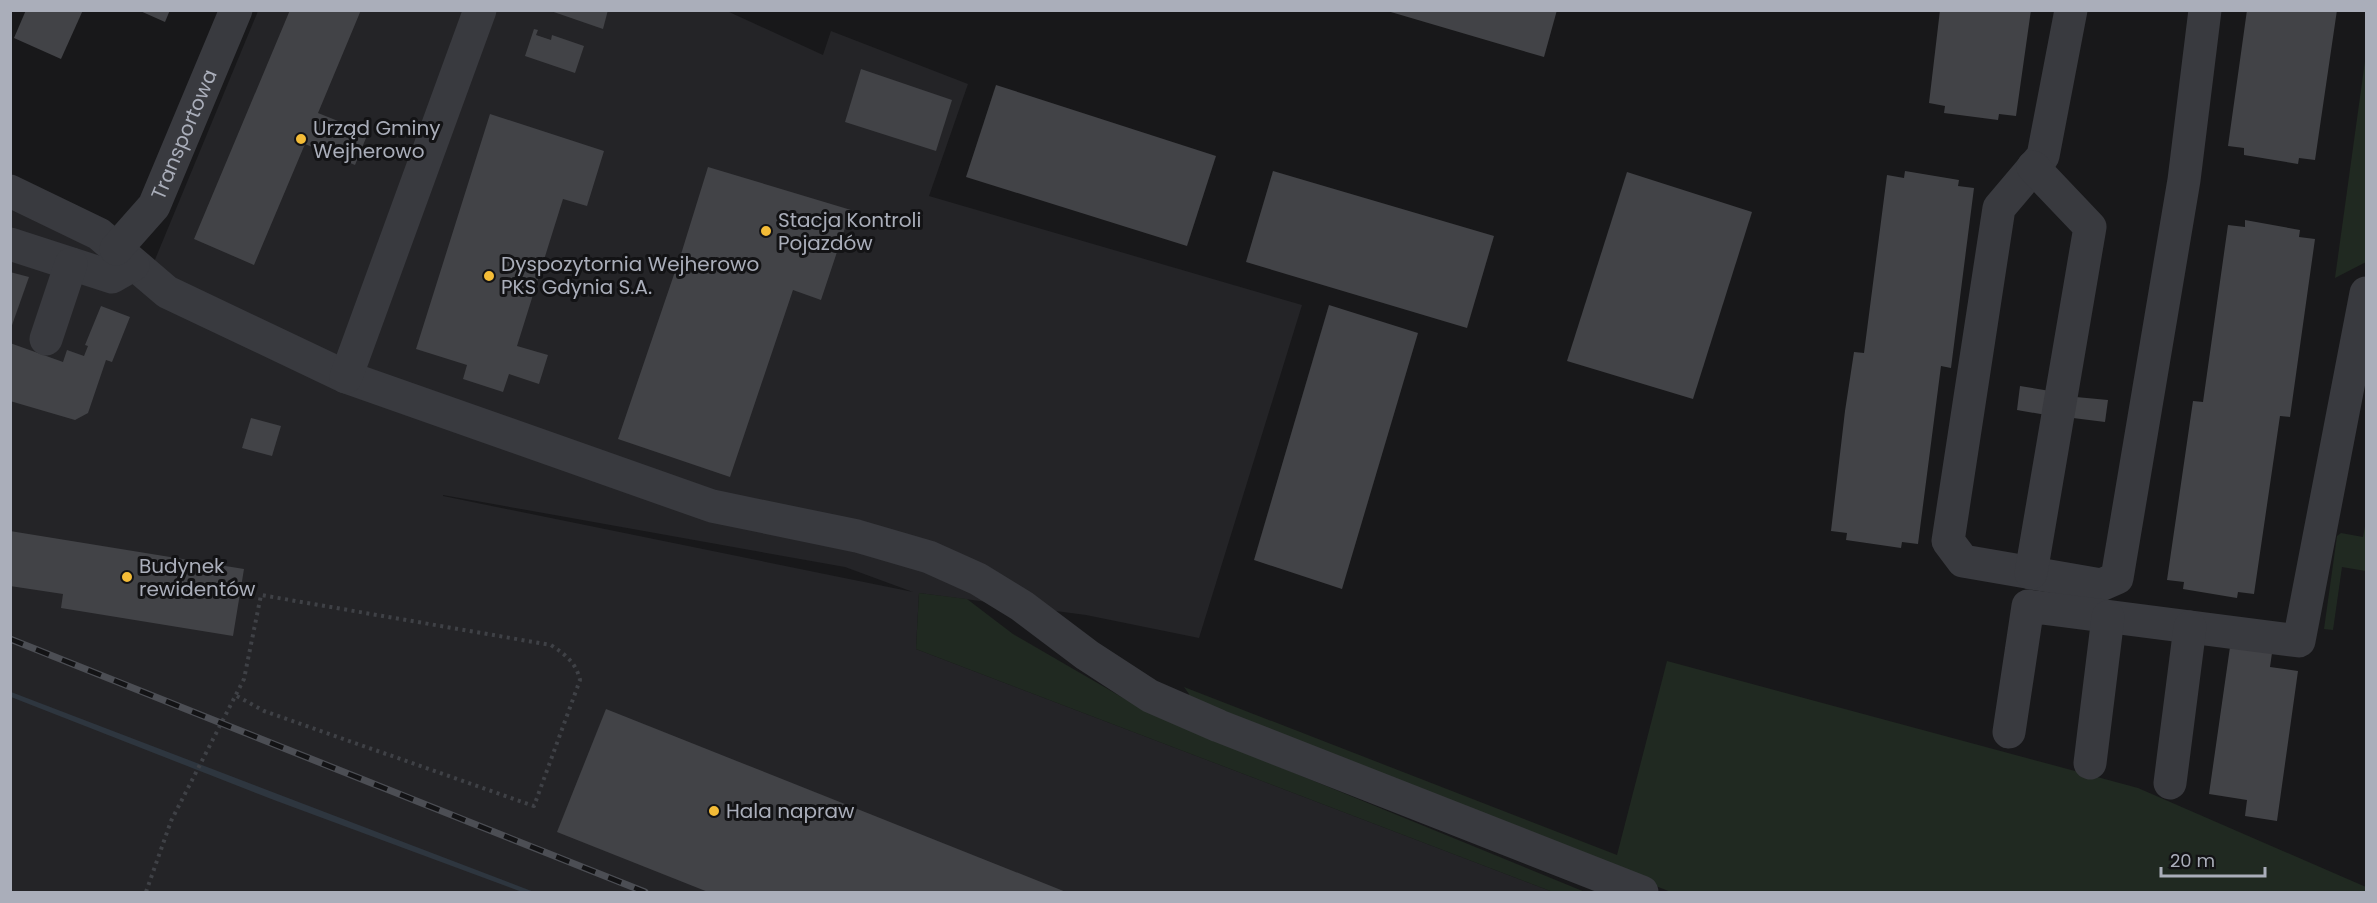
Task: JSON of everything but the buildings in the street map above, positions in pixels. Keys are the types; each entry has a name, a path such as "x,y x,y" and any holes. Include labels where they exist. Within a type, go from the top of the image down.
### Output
{"street":[{"name":"Transportowa","path":"124,257 154,206 236,10"},
{"path":"346,377 480,10"},
{"path":"2071,10 2043,156 1999,208 1948,541 1963,561 2101,585 2117,578 2184,180 2205,10"},
{"path":"2031,573 2090,227 2033,167"},
{"path":"10,191 99,234 167,292 346,377 712,506 857,536 929,557 978,579 1022,606 1087,656 1150,696 1219,726 1642,892"},
{"path":"10,244 112,277 124,257"},
{"path":"46,339 71,264"},
{"path":"2009,732 2028,606 2299,641 2367,293"},
{"path":"2090,763 2108,617"},
{"path":"2170,783 2190,627"}],"path":[{"path":"146,892 171,821 235,695 244,679 261,595 551,645 567,655 577,670 580,680 534,806 264,711 235,695"}],"shaded area":[{"path":"258,11 727,11 823,55 831,31 968,84 929,196 1302,305 1199,638 1086,615 919,593 916,649 1553,892 11,892 10,206 154,262","holes":["443,495 845,567 913,592"]},
{"path":"2366,54 2366,262 2335,278"},
{"path":"2366,521 2366,571 2342,567 2333,630 2324,629 2337,536 2341,533 2363,537"},
{"path":"919,593 967,599 1013,634 1125,699 1204,736 1585,892 1553,892 916,649"},
{"path":"1667,661 2138,788 2366,887 2366,892 1671,892 1187,701 1189,694 1184,687 1617,855"},
{"path":"11,692 534,892 522,892 274,800 11,697"}],"railway":[{"path":"10,639 645,892"}],"place":[{"name":"Urząd Gminy Wejherowo","path":"301,139"},
{"name":"Stacja Kontroli Pojazdów","path":"766,231"},
{"name":"Dyspozytornia Wejherowo PKS Gdynia S.A.","path":"489,276"},
{"name":"Budynek rewidentów","path":"127,577"},
{"name":"Hala napraw","path":"714,811"}]}
